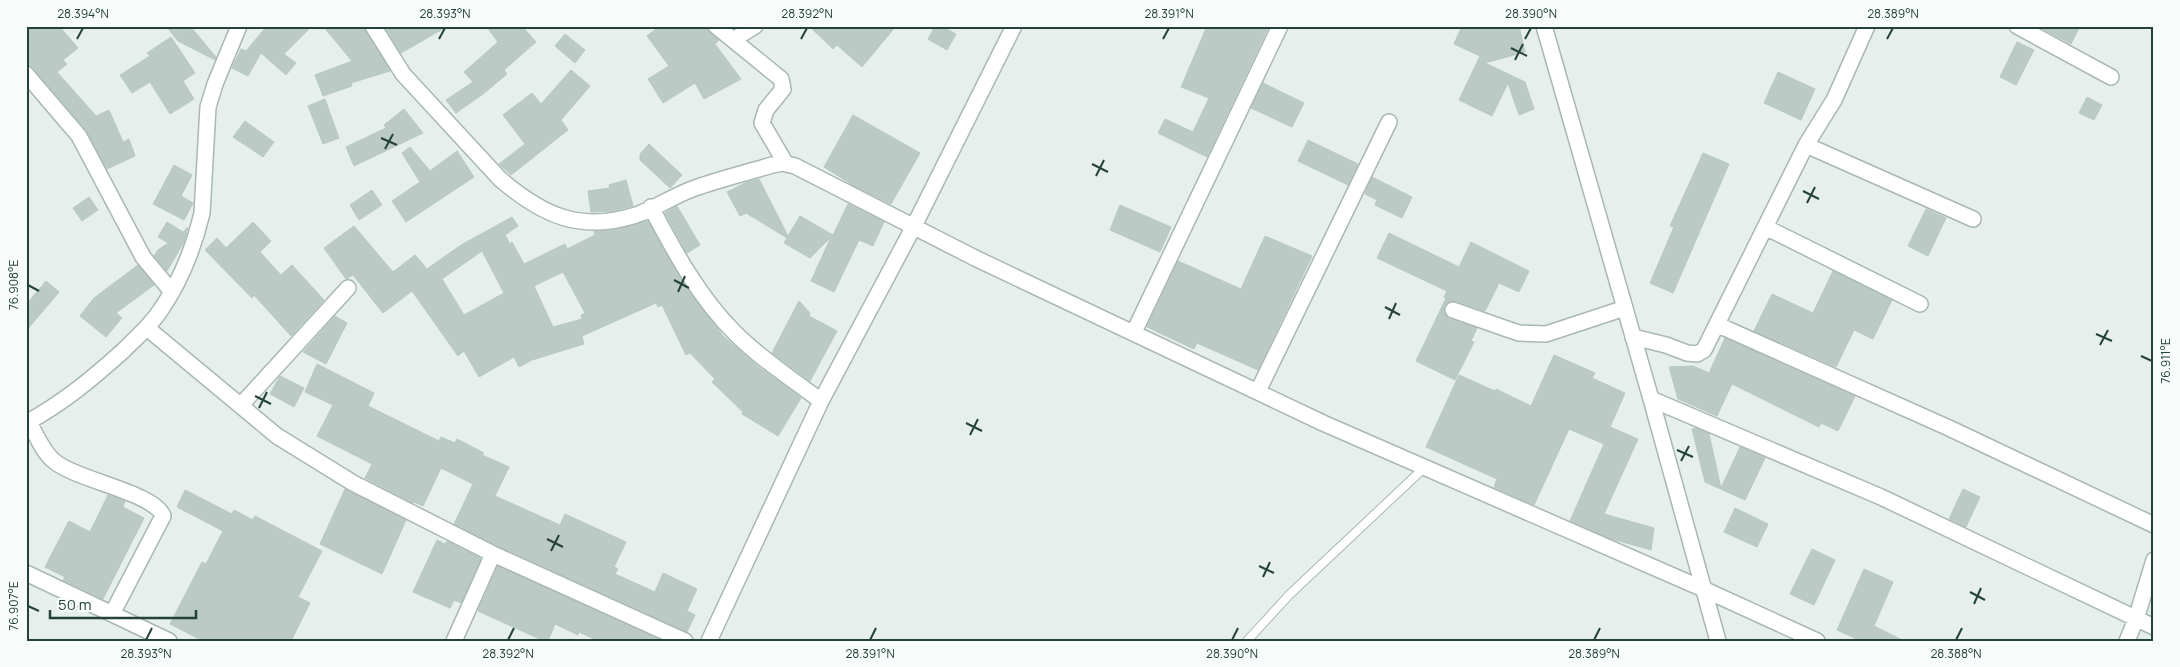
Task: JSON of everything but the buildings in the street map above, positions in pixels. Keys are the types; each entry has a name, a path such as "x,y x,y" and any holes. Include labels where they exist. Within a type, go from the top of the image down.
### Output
{"street":[{"path":"112,614 164,516 153,505 60,466 47,454 28,423 84,386 147,328 172,292 198,229 202,212 208,107 238,26"},
{"path":"373,26 403,74 500,179 517,194 554,215 582,223 595,223 636,214 695,188 772,165 786,164 807,171 975,258 1323,423 1702,588 1817,641"},
{"path":"716,26 781,79 783,89 766,110 762,123 786,164"},
{"path":"733,40 756,26"},
{"path":"709,641 820,401 914,226 1014,26"},
{"path":"1134,332 1280,26"},
{"path":"1544,26 1634,337 1718,641"},
{"path":"1634,337 1666,345 1687,353 1697,354 1704,350 1806,145 1834,100 1867,26"},
{"path":"2026,29 2111,77"},
{"path":"26,74 79,136 143,257 172,292"},
{"path":"1258,391 1389,122"},
{"path":"1806,145 1973,219"},
{"path":"651,207 682,263 722,319 736,335 820,401"},
{"path":"1765,227 1920,304"},
{"path":"241,405 348,288"},
{"path":"1453,310 1507,329 1525,333 1546,334 1625,308"},
{"path":"1718,325 1949,428 2154,525"},
{"path":"147,328 277,436 353,483 493,554 685,641"},
{"path":"1651,399 1881,497 2154,627"},
{"path":"454,641 493,554"},
{"path":"2127,641 2136,619 2154,560"},
{"path":"26,573 169,641"}],"lane":[{"path":"1247,641 1289,595 1425,467"}]}
